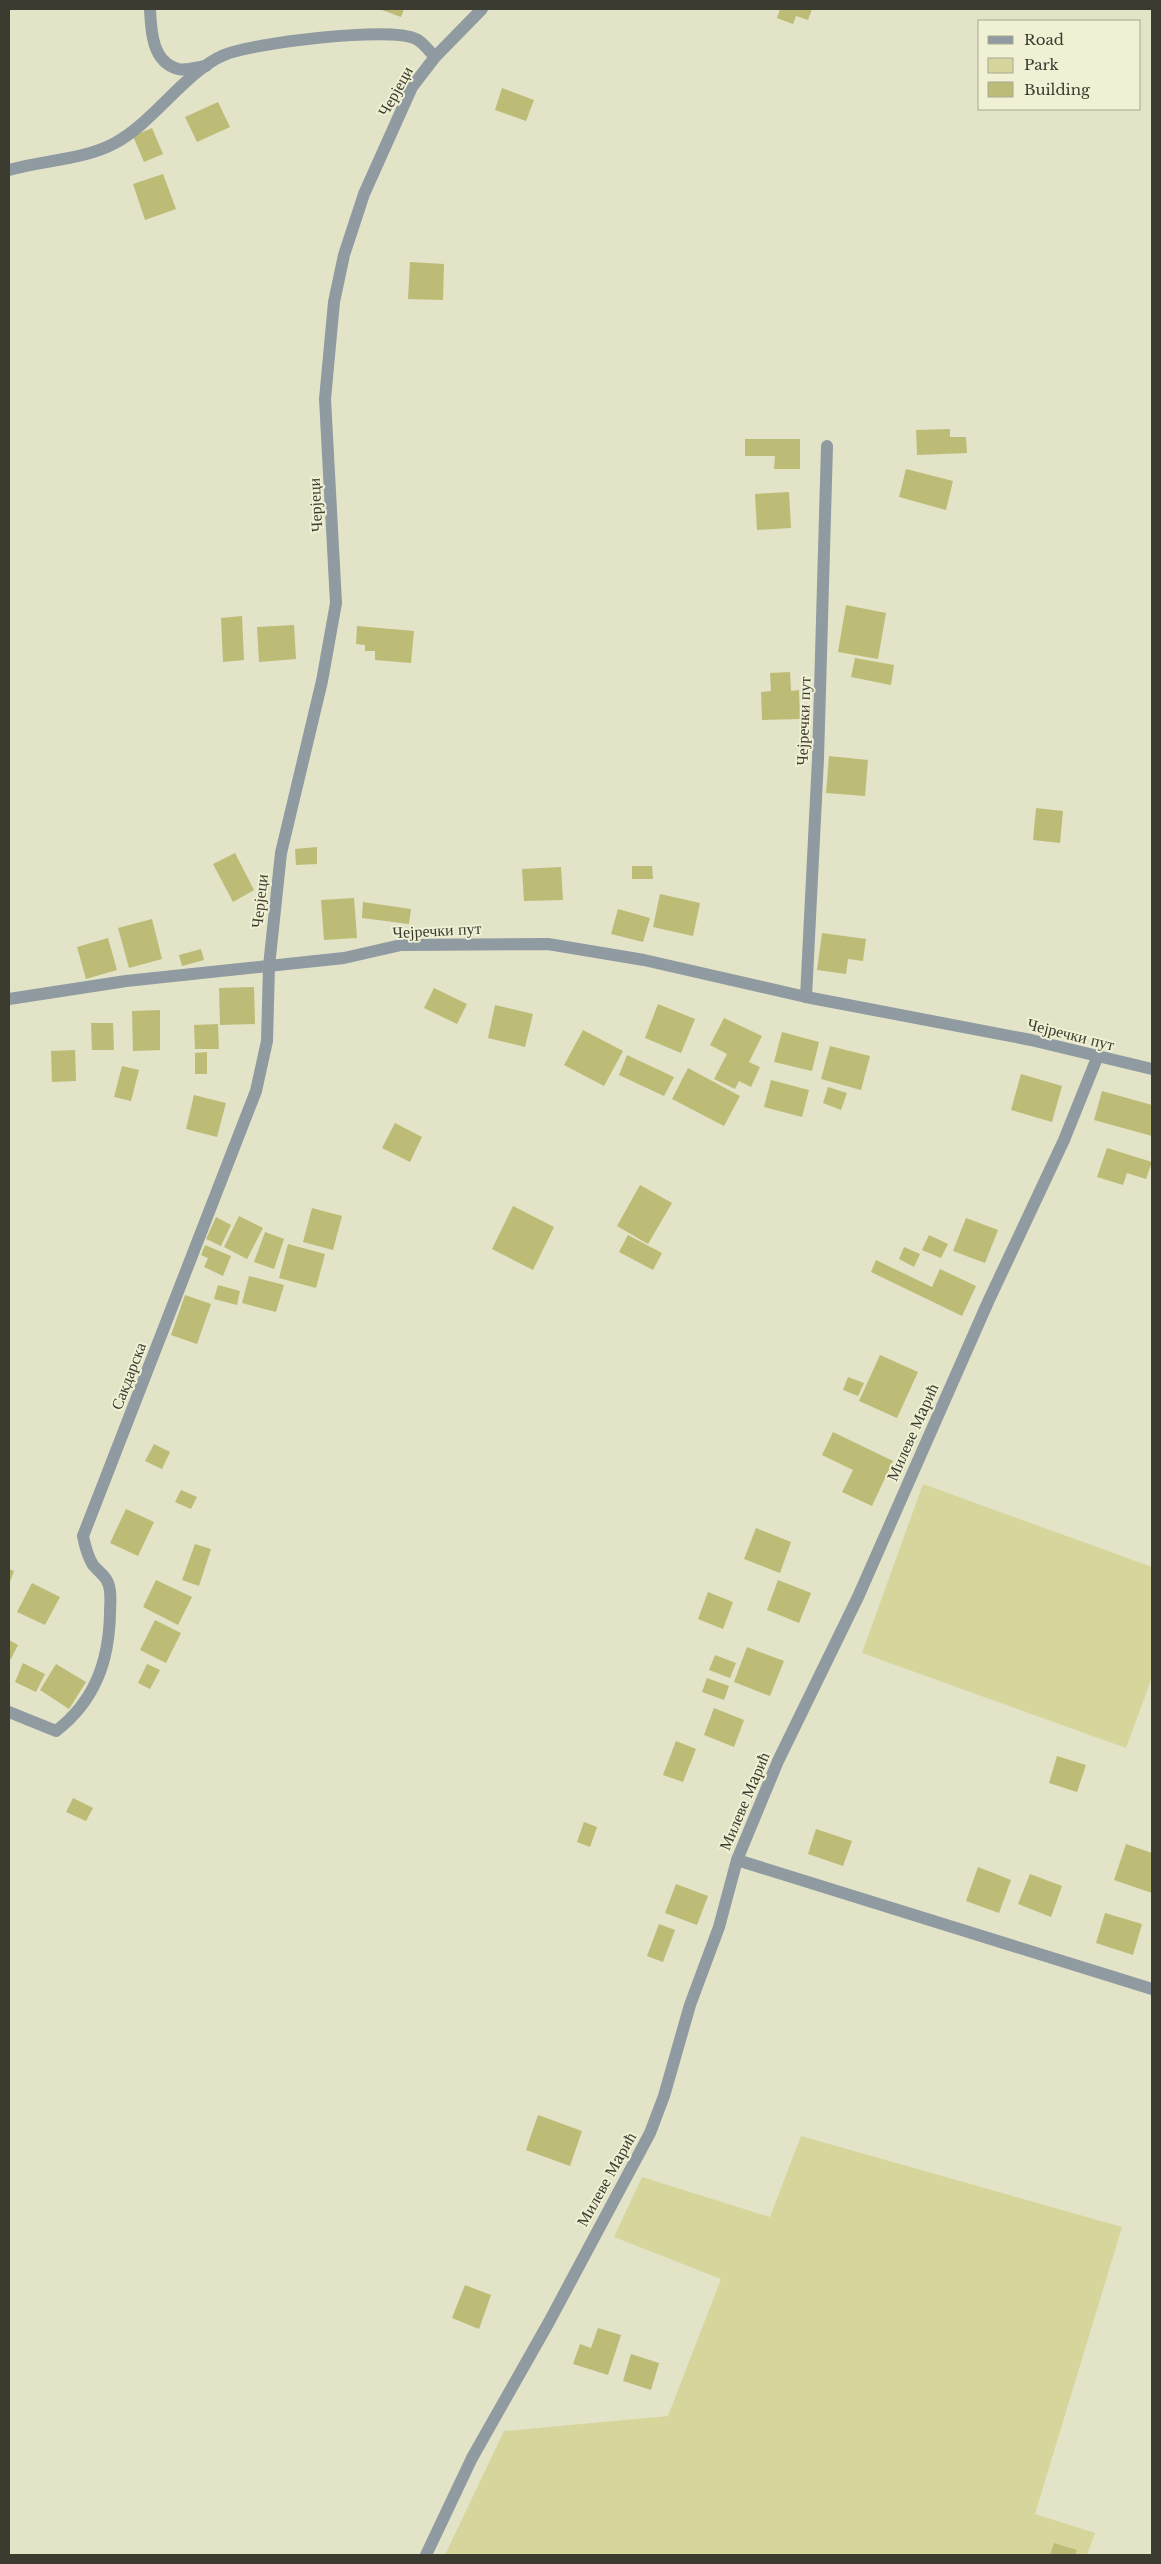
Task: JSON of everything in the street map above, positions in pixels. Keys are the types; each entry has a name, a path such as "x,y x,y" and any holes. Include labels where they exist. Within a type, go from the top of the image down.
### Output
{"street":[{"name":"Черјеци","path":"150,9 155,49 166,62 179,70 206,66"},
{"name":"Черјеци","path":"269,966 281,853 322,681 336,602 325,399 334,302 344,255 364,194 412,87 435,57 482,9"},
{"name":"Черјеци","path":"9,170 90,153 114,144 130,135 206,66 224,55 253,47 369,33 399,34 417,39 435,57"},
{"name":"Чејречки пут","path":"806,996 818,759 827,446"},
{"name":"Чејречки пут","path":"9,999 126,981 344,958 400,945 548,944 644,960 806,996 1031,1040 1097,1058 1152,1070"},
{"name":"Сакдарска","path":"9,1712 56,1731 78,1710 91,1691 102,1668 110,1641 110,1593 108,1581 93,1565 82,1536 256,1091 267,1041 269,966"},
{"name":"Милеве Мaрић","path":"426,2555 472,2458 549,2322 650,2133 664,2096 690,2004 719,1928 736,1860 778,1761 858,1597 988,1302 1064,1140 1097,1058"},
{"path":"736,1860 1152,1988"}],"green space":[{"path":"923,1484 1152,1567 1152,1677 1126,1748 862,1653"},
{"path":"801,2136 1122,2227 1035,2514 1095,2533 1087,2555 445,2555 504,2431 668,2416 721,2279 614,2237 642,2177 770,2217"}],"building":[{"path":"379,9 404,9 401,17"},
{"path":"780,9 812,9 808,20 796,16 793,24 777,18"},
{"path":"502,88 534,100 526,121 495,110"},
{"path":"218,102 230,127 197,142 185,117"},
{"path":"152,128 163,154 144,162 133,136"},
{"path":"163,174 176,209 145,220 133,184"},
{"path":"410,262 444,264 443,300 408,299"},
{"path":"950,429 950,437 966,437 967,453 917,455 916,430"},
{"path":"745,439 800,439 800,469 774,469 775,456 745,456"},
{"path":"906,469 953,481 946,510 899,497"},
{"path":"789,492 791,528 757,530 755,494"},
{"path":"846,605 886,613 878,659 838,652"},
{"path":"242,616 244,660 223,662 221,618"},
{"path":"294,625 296,659 259,662 257,627"},
{"path":"357,626 414,631 411,663 375,660 375,651 365,651 365,645 356,644"},
{"path":"855,658 894,665 891,685 851,677"},
{"path":"790,672 791,691 799,690 800,719 762,720 761,692 771,691 770,673"},
{"path":"829,756 868,760 865,796 826,793"},
{"path":"1036,808 1063,811 1060,843 1033,840"},
{"path":"317,847 317,864 296,865 295,849"},
{"path":"235,853 254,890 233,902 213,864"},
{"path":"632,866 652,866 653,879 632,879"},
{"path":"561,867 563,900 524,901 522,869"},
{"path":"660,894 700,903 693,936 653,927"},
{"path":"354,898 357,938 324,940 321,900"},
{"path":"363,902 411,909 409,924 362,918"},
{"path":"618,909 650,918 643,942 611,934"},
{"path":"152,919 162,959 129,968 118,928"},
{"path":"822,933 866,939 863,961 848,959 846,974 817,970"},
{"path":"108,938 117,970 86,979 77,947"},
{"path":"201,949 204,960 182,966 179,955"},
{"path":"254,987 255,1024 220,1025 219,988"},
{"path":"434,988 467,1004 457,1024 424,1008"},
{"path":"658,1004 695,1019 681,1053 645,1038"},
{"path":"495,1005 533,1014 525,1047 488,1038"},
{"path":"160,1010 160,1050 133,1051 132,1011"},
{"path":"724,1018 762,1036 749,1062 760,1067 751,1087 739,1081 735,1089 714,1079 727,1054 710,1045"},
{"path":"91,1023 113,1023 114,1050 92,1050"},
{"path":"218,1024 219,1049 195,1049 194,1025"},
{"path":"583,1030 623,1051 604,1086 564,1065"},
{"path":"782,1032 819,1042 812,1071 774,1062"},
{"path":"830,1046 870,1056 861,1090 821,1079"},
{"path":"75,1050 76,1081 52,1082 51,1051"},
{"path":"207,1052 207,1074 195,1074 195,1053"},
{"path":"627,1055 674,1077 664,1096 619,1075"},
{"path":"122,1066 139,1070 131,1101 114,1097"},
{"path":"688,1068 740,1096 724,1126 672,1099"},
{"path":"1021,1074 1062,1086 1052,1122 1011,1110"},
{"path":"771,1080 809,1090 802,1117 764,1107"},
{"path":"828,1087 847,1093 841,1110 823,1103"},
{"path":"1102,1091 1152,1105 1152,1136 1094,1120"},
{"path":"194,1095 226,1103 217,1137 186,1129"},
{"path":"395,1123 422,1137 410,1162 382,1148"},
{"path":"1107,1148 1152,1162 1146,1179 1127,1173 1123,1185 1097,1177"},
{"path":"640,1185 672,1203 648,1244 617,1226"},
{"path":"513,1206 554,1227 533,1270 492,1249"},
{"path":"312,1208 342,1216 333,1250 303,1242"},
{"path":"239,1216 263,1228 247,1259 224,1247"},
{"path":"216,1217 231,1225 221,1246 206,1239"},
{"path":"966,1218 998,1230 985,1263 953,1251"},
{"path":"265,1232 284,1239 274,1269 254,1262"},
{"path":"628,1235 662,1253 653,1270 619,1252"},
{"path":"929,1235 948,1244 941,1258 922,1250"},
{"path":"288,1244 325,1254 316,1288 279,1278"},
{"path":"205,1245 231,1256 223,1276 204,1267 208,1258 201,1255"},
{"path":"904,1247 920,1254 914,1267 899,1259"},
{"path":"876,1260 932,1287 940,1269 976,1286 962,1316 871,1272"},
{"path":"249,1276 284,1285 276,1312 242,1303"},
{"path":"218,1285 240,1291 237,1305 214,1299"},
{"path":"185,1295 211,1304 197,1344 171,1335"},
{"path":"880,1355 918,1372 897,1418 859,1401"},
{"path":"848,1377 864,1383 858,1396 843,1390"},
{"path":"833,1432 893,1461 872,1506 842,1492 853,1470 822,1455"},
{"path":"154,1444 170,1452 162,1469 145,1461"},
{"path":"181,1490 197,1497 191,1509 175,1502"},
{"path":"126,1509 154,1522 138,1556 110,1543"},
{"path":"756,1528 791,1542 780,1573 744,1559"},
{"path":"195,1544 211,1549 199,1586 182,1580"},
{"path":"9,1569 14,1571 9,1584"},
{"path":"156,1580 192,1597 178,1625 143,1607"},
{"path":"778,1580 811,1593 799,1623 767,1610"},
{"path":"32,1583 60,1597 45,1625 17,1612"},
{"path":"708,1592 733,1602 723,1629 698,1619"},
{"path":"155,1620 181,1633 166,1663 140,1650"},
{"path":"9,1640 18,1645 11,1659 9,1658"},
{"path":"747,1647 784,1661 770,1696 734,1682"},
{"path":"715,1655 736,1663 730,1678 709,1670"},
{"path":"23,1663 45,1674 36,1692 15,1682"},
{"path":"56,1664 86,1682 69,1709 40,1690"},
{"path":"147,1664 160,1670 150,1689 138,1683"},
{"path":"707,1678 729,1686 724,1700 702,1692"},
{"path":"714,1708 744,1720 734,1747 704,1735"},
{"path":"676,1741 696,1749 683,1782 663,1775"},
{"path":"1057,1756 1086,1765 1077,1792 1049,1783"},
{"path":"73,1798 93,1808 86,1821 66,1812"},
{"path":"584,1822 597,1827 590,1847 577,1842"},
{"path":"816,1829 852,1841 843,1866 808,1854"},
{"path":"1126,1844 1152,1853 1152,1893 1114,1880"},
{"path":"978,1867 1011,1880 999,1913 966,1901"},
{"path":"1030,1874 1062,1886 1051,1917 1018,1904"},
{"path":"676,1884 708,1896 697,1925 665,1913"},
{"path":"1105,1913 1142,1924 1133,1955 1096,1943"},
{"path":"659,1924 675,1930 663,1962 647,1956"},
{"path":"538,2115 582,2131 570,2166 526,2150"},
{"path":"465,2285 491,2295 479,2329 452,2318"},
{"path":"598,2328 621,2335 608,2375 573,2364 580,2344 591,2348"},
{"path":"631,2354 659,2363 651,2390 623,2381"},
{"path":"1054,2543 1077,2550 1075,2555 1050,2555"}]}
